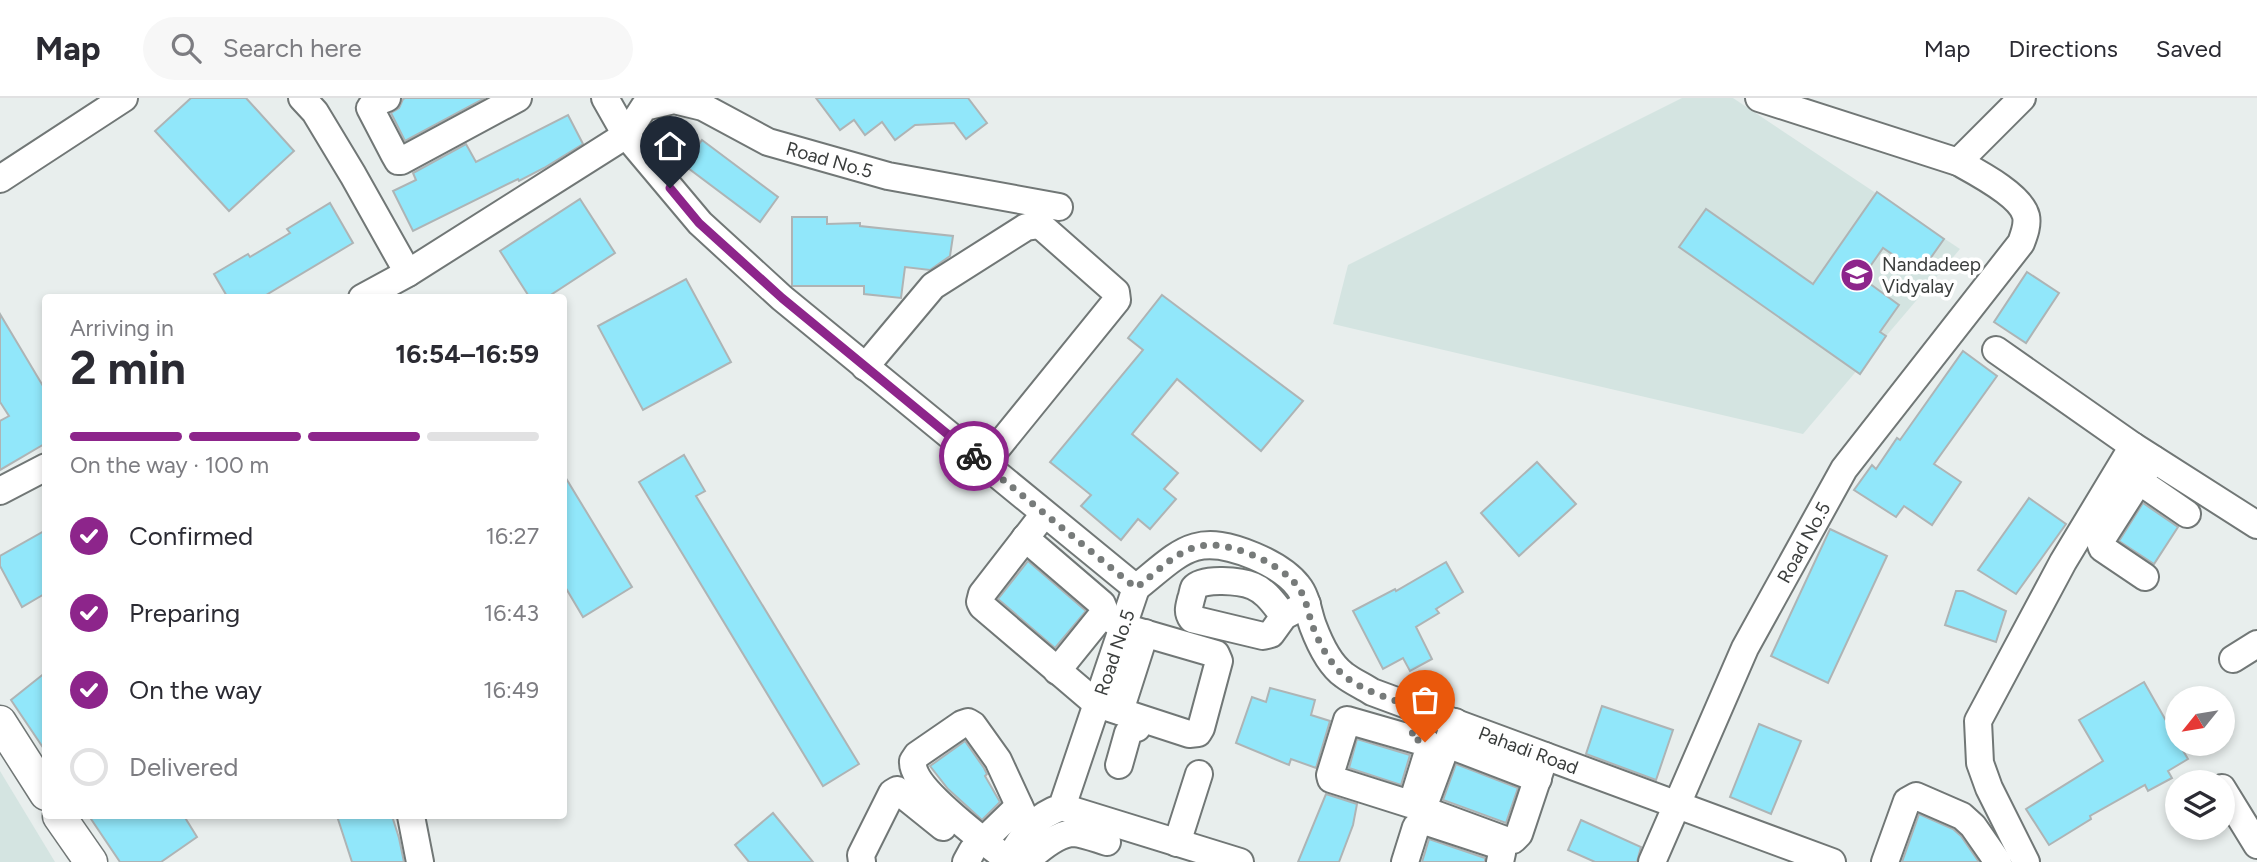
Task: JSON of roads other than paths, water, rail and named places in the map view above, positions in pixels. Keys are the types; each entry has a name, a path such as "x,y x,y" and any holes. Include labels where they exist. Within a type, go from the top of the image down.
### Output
{"street":[{"path":"0,179 124,98"},
{"path":"302,98 315,112 408,273"},
{"path":"387,98 374,103 370,108 398,161 518,98"},
{"name":"Road No.5","path":"605,98 625,135 699,223 782,298 1136,588 1123,625 1119,731 1087,733 1062,807"},
{"name":"Road No.5","path":"1652,862 1745,648 1844,468 2011,258 2026,229 2026,216 2020,205 1988,179 1958,162 1759,98"},
{"path":"1958,162 2022,98"},
{"name":"Road No.5","path":"369,294 408,273 625,135 644,107 674,100 703,107 768,142 888,176 1059,207"},
{"path":"353,175 394,154"},
{"path":"865,367 933,286 1026,227 1040,225 1116,292 1117,300 984,464"},
{"path":"1996,350 2143,452 2257,525"},
{"path":"2143,452 2139,481 2100,542 2102,548 2145,577"},
{"path":"2026,862 1989,788 1980,763 1978,722 2063,562 2143,452"},
{"path":"0,491 42,469"},
{"path":"2139,481 2187,514"},
{"path":"1044,514 982,594 980,602 1119,731"},
{"path":"1025,538 1123,625 1213,652 1219,657 1198,733 1087,733"},
{"name":"Pahadi Road","path":"1136,588 1178,554 1201,544 1231,546 1266,561 1298,586 1307,604 1312,625 1330,659 1342,674 1372,692 1419,709 1451,733 1541,767 1675,805 1828,861"},
{"path":"1284,616 1307,604"},
{"path":"1057,671 1123,625"},
{"path":"2233,659 2257,644"},
{"path":"1363,724 1372,692"},
{"path":"1411,738 1419,709"},
{"path":"1347,720 1411,738 1427,743 1429,748 1413,800 1408,804 1333,781 1330,777 1347,720"},
{"path":"0,722 42,788"},
{"path":"1451,733 1425,803 1432,813 1508,841 1513,840 1519,834 1541,767"},
{"path":"1177,843 1199,774"},
{"path":"862,862 861,855 892,793 897,790 1002,845 1034,853 1054,840 1075,833 1107,842 1177,843 1240,862"},
{"path":"1885,862 1907,801 1916,796 1968,820 1998,862"},
{"path":"1002,845 1046,812 1062,807 1107,842"},
{"path":"2235,809 2257,845"},
{"path":"61,819 90,862"},
{"path":"412,819 420,862"},
{"path":"1405,862 1416,827 1424,821 1494,844 1503,853 1500,862"}],"place":[{"name":"Nandadeep Vidyalay","path":"1857,275"}]}
